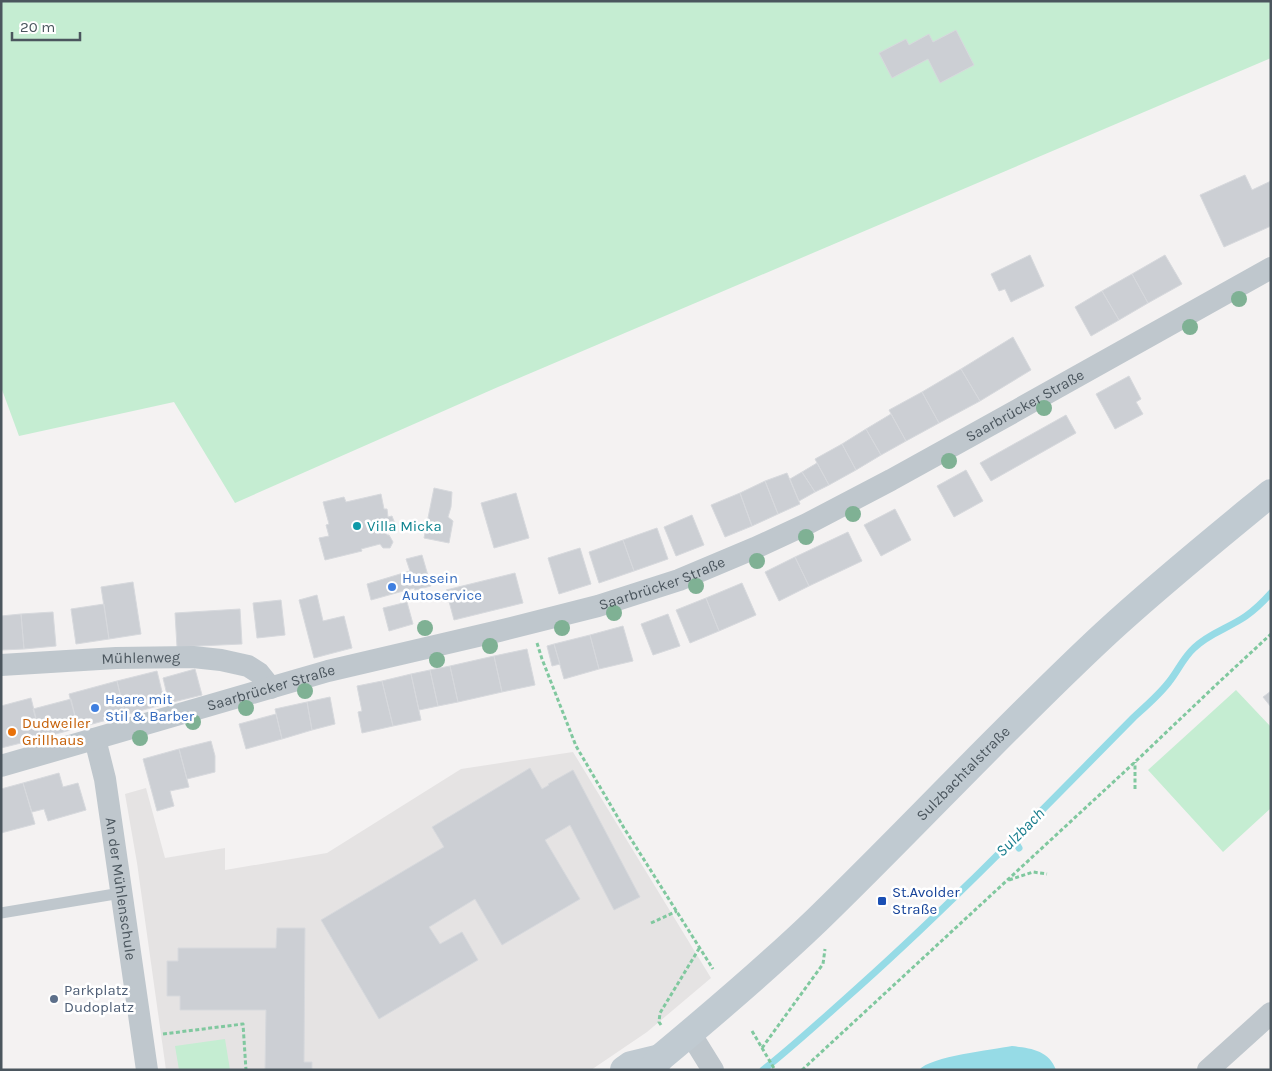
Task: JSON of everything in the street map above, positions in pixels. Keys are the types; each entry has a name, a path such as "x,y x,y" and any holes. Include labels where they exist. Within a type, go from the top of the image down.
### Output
{"main road":[{"name":"Sulzbachtalstraße","path":"647,1066 677,1031 746,985 817,920 1106,634 1225,530 1271,493"}],"street":[{"name":"Saarbrücker Straße","path":"1,766 328,671 598,606 679,580 807,524 891,480 1271,268"},
{"name":"Mühlenweg","path":"1,665 116,658 193,657 248,666 259,672 271,688"},
{"name":"An der Mühlenschule","path":"95,739 105,779 147,1070"},
{"path":"1208,1070 1271,1013"},
{"path":"677,1031 713,1070"}],"lane":[{"path":"1,912 121,893"}],"path":[{"path":"802,1070 1271,634"},
{"path":"538,647 576,746 624,828 714,969"},
{"path":"1135,762 1135,789"},
{"path":"1008,880 1033,872 1047,874"},
{"path":"652,923 676,911"},
{"path":"677,1031 659,1022 660,1013 700,947"},
{"path":"762,1048 823,964 825,949"},
{"path":"142,1036 242,1024 246,1070"},
{"path":"752,1031 775,1070"}],"shaded area":[{"path":"573,752 711,978 647,1032 591,1070 166,1070 137,863 125,794 146,788 165,858 225,848 225,870 327,853 461,769"}],"green space":[{"path":"1,1 1271,1 1271,58 498,387 235,503 174,402 19,436 1,387"},
{"path":"1236,690 1271,727 1271,808 1223,852 1148,770"},
{"path":"225,1039 230,1070 179,1070 175,1046"}],"water":[{"path":"1012,1046 1032,1049 1044,1054 1053,1063 1056,1070 919,1070 926,1065 948,1057"}],"building":[{"path":"956,30 974,65 940,83 928,59 892,78 879,53 906,39 909,45 929,34 933,42"},
{"path":"1245,175 1252,190 1271,181 1271,226 1224,247 1200,195"},
{"path":"1030,255 1044,286 1011,302 1005,289 999,291 991,274"},
{"path":"1165,255 1182,284 1148,303 1132,274"},
{"path":"1132,274 1148,303 1119,320 1102,291"},
{"path":"1102,291 1119,320 1091,336 1075,307"},
{"path":"1013,337 1031,370 980,401 961,369"},
{"path":"961,369 980,401 939,423 922,392"},
{"path":"1129,376 1141,399 1136,402 1143,414 1115,429 1096,394"},
{"path":"922,392 939,423 906,441 889,410"},
{"path":"891,414 906,441 881,455 866,429"},
{"path":"1066,415 1076,433 991,481 980,463"},
{"path":"866,429 881,455 856,470 842,444"},
{"path":"842,444 856,470 829,485 815,459"},
{"path":"817,463 829,485 815,492 802,472"},
{"path":"966,470 983,501 954,517 937,486"},
{"path":"802,472 815,492 799,501 790,479"},
{"path":"787,473 800,504 778,514 765,481"},
{"path":"765,481 778,514 752,526 740,493"},
{"path":"434,488 452,492 448,517 453,521 449,543 424,538"},
{"path":"516,493 529,538 494,548 481,503"},
{"path":"740,493 752,526 725,537 711,505"},
{"name":"Villa Micka","path":"381,494 384,509 387,509 388,517 392,516 395,524 385,527 387,535 389,535 393,542 390,548 383,548 380,544 361,549 362,551 325,560 319,538 329,536 326,525 329,524 323,502 344,497 346,502"},
{"path":"895,509 911,540 881,556 864,525"},
{"path":"692,515 704,545 676,556 664,527"},
{"path":"657,528 668,559 634,571 623,540"},
{"path":"848,532 862,561 809,586 795,557"},
{"path":"623,540 634,571 599,583 589,552"},
{"path":"580,548 591,584 559,594 548,558"},
{"path":"422,555 431,586 415,590 414,588 371,600 367,584 410,571 406,559"},
{"path":"795,557 809,586 779,601 765,572"},
{"path":"515,573 523,603 454,620 446,590"},
{"path":"133,582 141,634 109,639 101,587"},
{"path":"742,583 756,615 719,631 706,598"},
{"path":"317,595 323,621 344,616 352,648 314,658 299,600"},
{"path":"706,598 719,631 690,643 676,610"},
{"path":"281,600 285,635 257,638 253,603"},
{"path":"407,602 413,624 389,631 383,608"},
{"path":"104,604 109,639 76,644 71,609"},
{"path":"240,609 242,644 177,647 175,613"},
{"path":"53,612 56,646 24,649 21,614"},
{"path":"21,614 24,649 1,650 1,616"},
{"path":"668,614 680,646 653,655 641,624"},
{"path":"623,626 633,661 599,669 590,635"},
{"path":"590,635 599,669 564,679 554,644"},
{"path":"554,644 560,664 552,666 547,646"},
{"path":"527,649 535,685 502,692 494,656"},
{"path":"494,656 502,692 458,702 450,666"},
{"path":"450,666 458,702 438,706 430,670"},
{"path":"195,669 202,695 169,703 163,678"},
{"path":"430,670 438,706 419,710 411,674"},
{"path":"157,671 165,704 125,715 117,681"},
{"path":"411,674 421,720 393,726 382,681"},
{"path":"117,681 125,715 78,728 69,694"},
{"path":"382,681 393,726 362,733 358,712 362,711 357,686"},
{"path":"1271,691 1271,707 1263,697"},
{"path":"330,697 335,724 312,730 307,702"},
{"path":"31,698 41,738 1,748 1,706"},
{"path":"71,699 78,728 41,738 33,709"},
{"path":"307,702 312,730 282,739 275,709"},
{"path":"276,714 282,739 246,749 239,724"},
{"path":"211,741 215,756 215,772 187,779 179,749"},
{"path":"179,749 189,787 170,791 174,806 157,811 143,759"},
{"path":"530,768 542,789 573,770 640,897 614,910 570,825 545,840 580,899 502,945 475,899 429,927 440,944 462,932 478,960 379,1019 321,920 444,847 432,827"},
{"path":"59,773 63,787 78,783 86,810 48,821 44,809 32,812 23,783"},
{"path":"23,783 35,824 1,833 1,789"},
{"path":"277,928 305,928 304,1062 312,1062 312,1070 265,1070 266,1010 180,1010 180,996 167,996 167,961 178,961 178,948 276,948"}],"waterway":[{"name":"Sulzbach","path":"763,1070 882,966 955,897 1157,696 1194,648 1206,638 1246,616 1271,593"},
{"path":"1013,838 1019,848"}],"place":[{"name":"Villa Micka","path":"357,526"},
{"name":"Hussein Autoservice","path":"392,587"},
{"name":"Haare mit Stil & Barber","path":"95,708"},
{"name":"Dudweiler Grillhaus","path":"12,732"},
{"name":"St.Avolder Straße","path":"882,901"},
{"name":"Parkplatz Dudoplatz","path":"54,999"}]}
